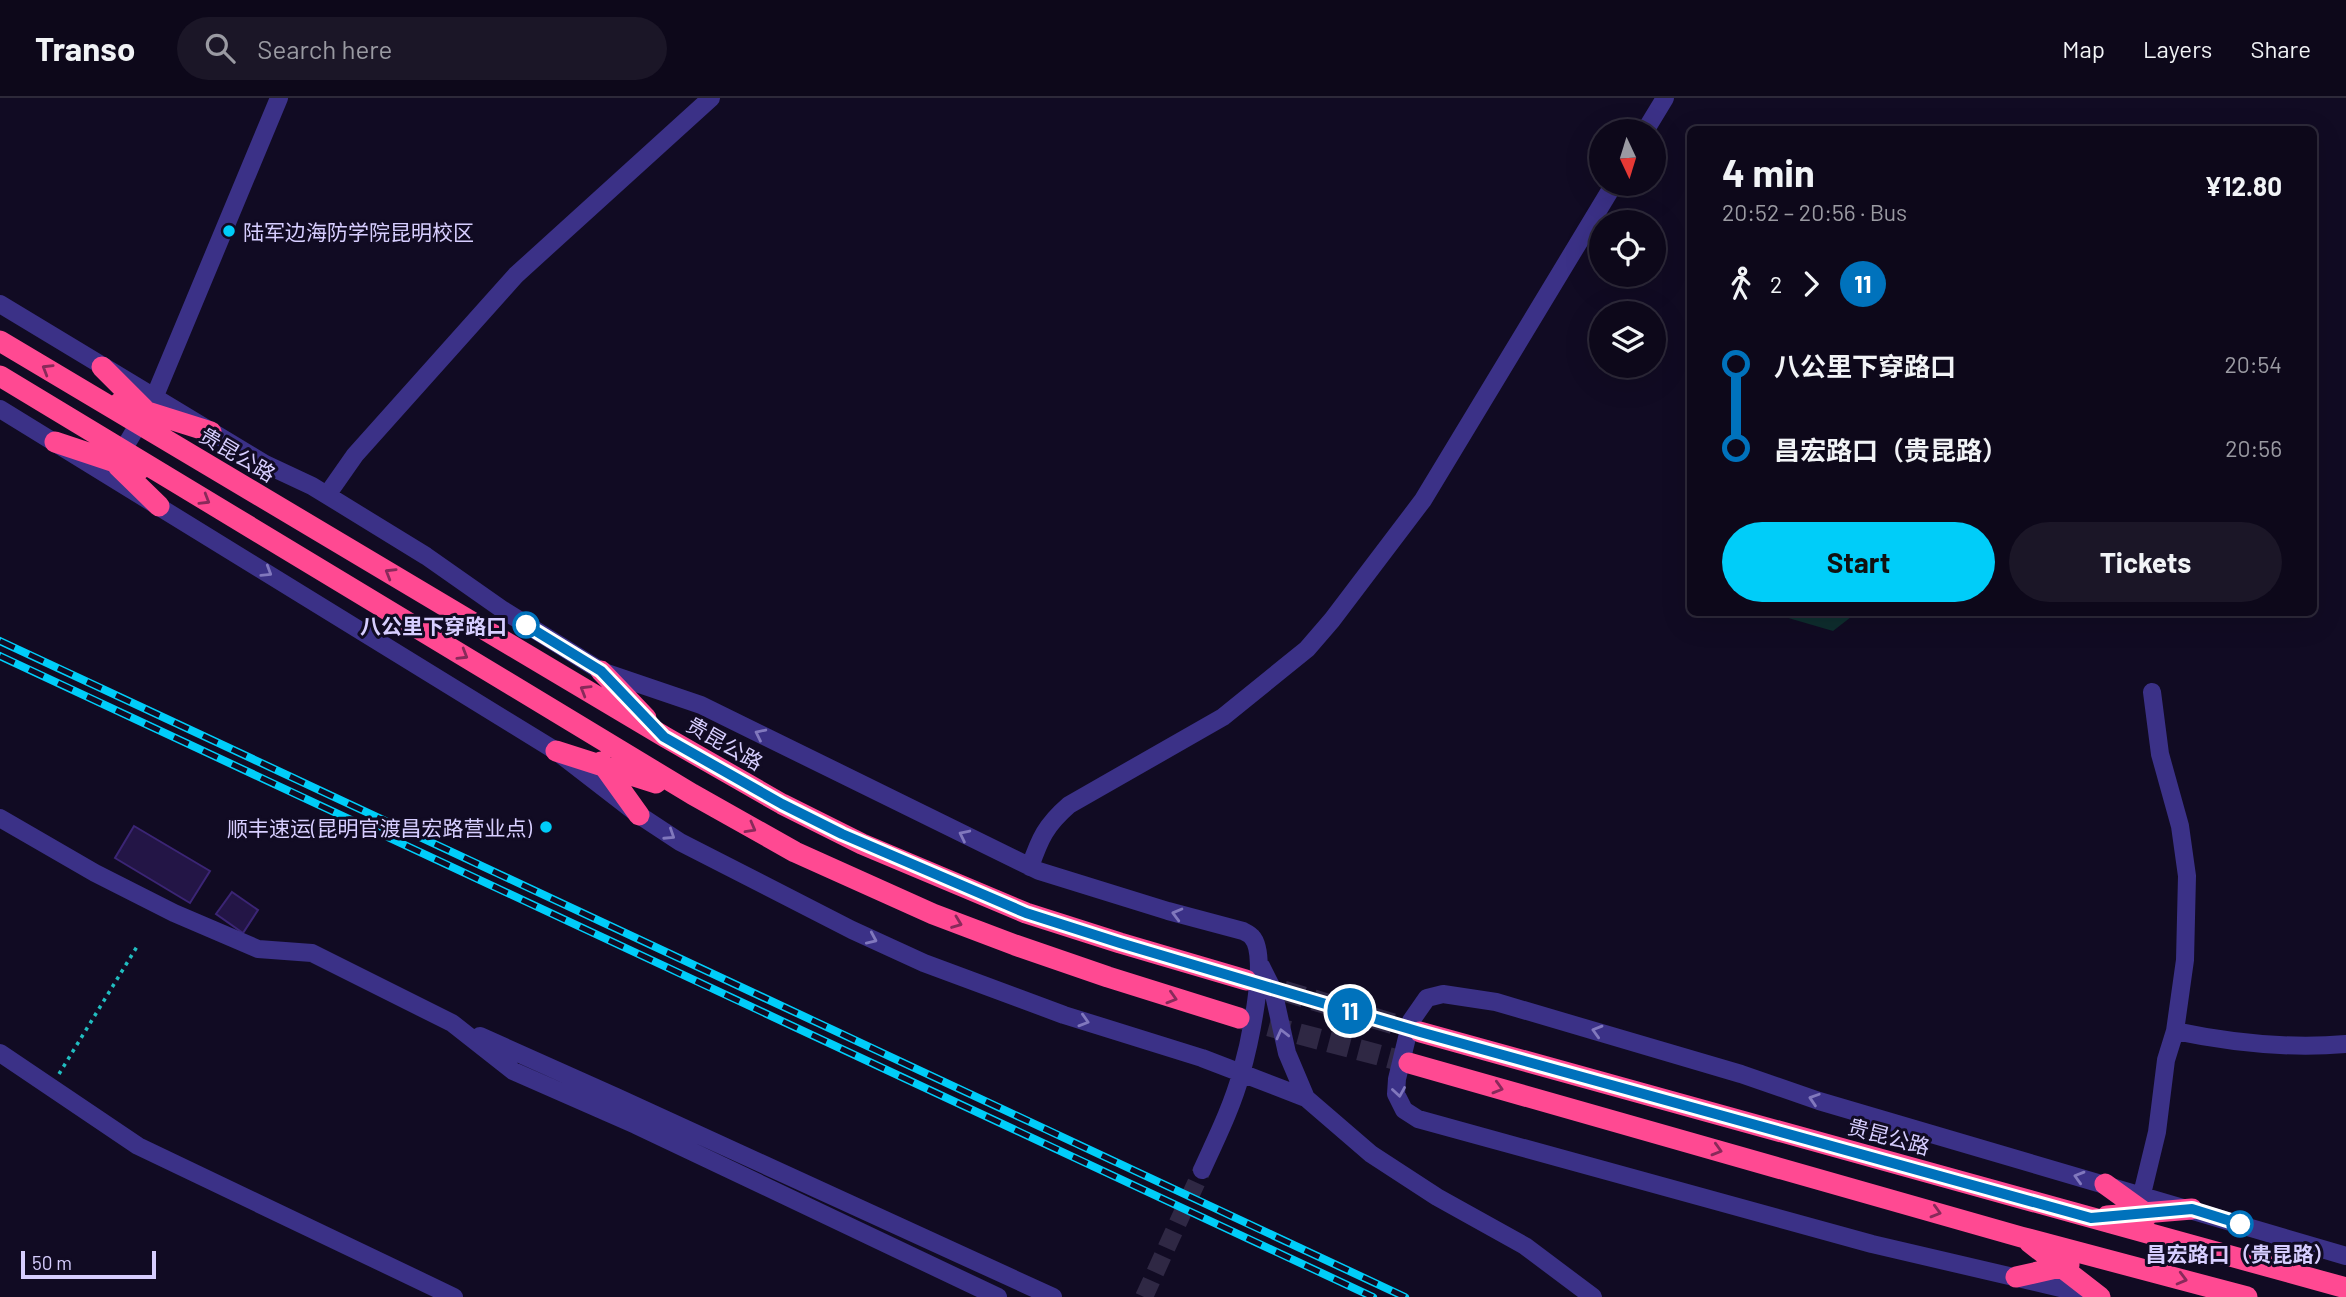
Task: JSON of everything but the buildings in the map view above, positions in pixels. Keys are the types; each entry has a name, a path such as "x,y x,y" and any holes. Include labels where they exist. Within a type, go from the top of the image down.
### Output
{"highway":[{"path":"0,341 85,392 211,432"},
{"name":"贵昆公路","path":"102,366 194,457 664,737 782,804 862,844 1026,913 1120,943 1253,973"},
{"path":"0,376 69,418 159,506"},
{"path":"55,442 175,482 692,794 795,852 933,914 1014,946 1239,1018"},
{"path":"601,671 664,737"},
{"path":"562,715 639,815"},
{"path":"556,751 692,794"},
{"name":"贵昆公路","path":"1420,1032 2346,1288"},
{"path":"1409,1063 2021,1237 2247,1297"},
{"path":"2105,1184 2143,1204 2186,1244"},
{"path":"2091,1218 2143,1204 2192,1209"},
{"path":"2021,1237 2099,1297"},
{"path":"2016,1277 2104,1258"}],"street":[{"path":"115,462 147,411 279,98"},
{"path":"327,495 355,454 505,288 711,98"},
{"path":"1652,119 1665,98"},
{"path":"1030,867 1040,836 1050,822 1069,805 1223,717 1307,649 1332,620 1423,500 1607,196"},
{"path":"0,304 102,366"},
{"path":"0,409 55,442"},
{"path":"211,432 265,464 327,495 426,556 503,610 601,671 701,705 1030,867 1168,911 1243,931 1252,936 1256,944 1253,1020 1241,1074 1202,1170"},
{"path":"159,506 556,751 639,815 680,842 782,896 924,962 1064,1015 1202,1058 1307,1098 1371,1154 1437,1197 1525,1246 1593,1297"},
{"path":"2143,1204 2157,1132 2166,1060 2175,1031 2185,960 2187,876 2179,826 2160,754 2152,692"},
{"path":"0,818 95,873 174,913 258,949 312,953 454,1024 513,1071 610,1104 1053,1297"},
{"path":"1253,973 1273,990 1287,1053 1307,1098"},
{"path":"2099,1297 1872,1244 1418,1119 1404,1110 1396,1094 1397,1079 1411,1021 1427,998 1443,994 1496,1002 1741,1074 1819,1101 2105,1184"},
{"path":"2175,1031 2266,1045 2346,1044"},
{"path":"0,1053 138,1146 454,1297"},
{"path":"610,1104 998,1297"},
{"path":"2192,1209 2346,1256"}],"path":[{"path":"50,1088 138,945"}],"green space":[{"path":"1781,616 1851,616 1833,631"}],"tunnel":[{"path":"1254,982 1420,1032"},
{"path":"1239,1018 1409,1063"},
{"path":"1144,1297 1202,1170"}],"railway":[{"path":"0,641 1405,1297"},
{"path":"0,656 1373,1297"}],"bus line":[{"name":"11","path":"526,625 601,671 664,737 782,804 862,844 1026,913 1420,1032 2091,1218 2192,1209 2240,1224"}],"place":[{"name":"陆军边海防学院昆明校区","path":"229,231"},
{"name":"八公里下穿路口","path":"526,625"},
{"name":"顺丰速运(昆明官渡昌宏路营业点)","path":"546,827"},
{"name":"昌宏路口（贵昆路）","path":"2240,1224"}]}
